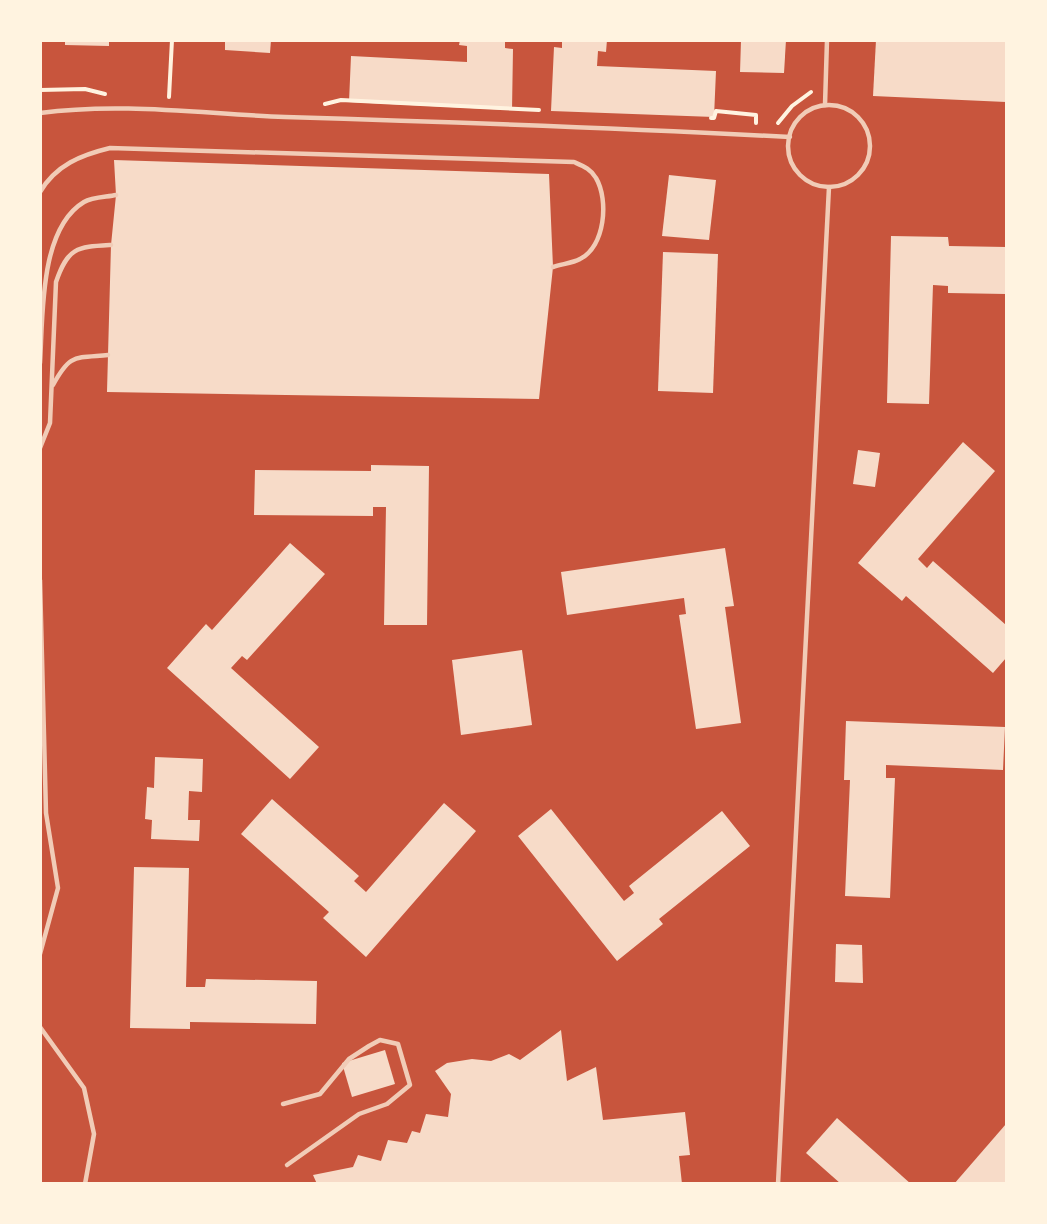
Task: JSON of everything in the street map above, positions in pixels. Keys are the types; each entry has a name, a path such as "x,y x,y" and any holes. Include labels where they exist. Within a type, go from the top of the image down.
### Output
{"lane":[{"path":"825,105 827,40"},
{"path":"825,105 851,110 868,130 870,143 863,169 848,181 829,187 807,180 798,172 792,162 790,137 802,115 825,105"},
{"path":"40,113 112,107 225,115 575,126 790,137"},
{"path":"40,192 50,176 82,154 110,148 574,162 588,168 596,179 602,194 599,234 594,247 581,259 553,267"},
{"path":"778,1184 829,187"},
{"path":"40,363 47,273 54,243 67,216 85,201 116,195"},
{"path":"40,448 50,423 56,282 64,260 80,247 111,245"},
{"path":"52,388 65,364 80,357 108,355"},
{"path":"40,580 46,813 58,888 40,954"},
{"path":"40,1027 84,1088 94,1134 85,1184"},
{"path":"283,1104 320,1094 349,1059 380,1040 398,1044 410,1085 387,1104 359,1114 287,1165"}],"path":[{"path":"169,97 172,40"},
{"path":"776,127 792,106 811,93 812,83"},
{"path":"40,90 85,89 107,95"},
{"path":"159,97 181,98"},
{"path":"319,105 341,100 546,111"},
{"path":"703,117 714,118 716,111 756,115 755,124 766,126"}],"building":[{"path":"65,40 109,40 109,46 65,45"},
{"path":"225,40 271,40 270,53 225,50"},
{"path":"460,40 505,40 505,48 513,49 512,110 349,102 351,56 467,62 467,46 459,45"},
{"path":"562,40 607,40 606,52 598,51 597,66 716,71 714,117 551,111 554,47 562,48"},
{"path":"741,40 786,40 784,73 740,72"},
{"path":"876,40 1006,40 1006,102 873,96"},
{"path":"114,160 549,174 553,267 539,399 107,392 111,245 116,195"},
{"path":"669,175 716,180 709,240 662,236"},
{"path":"891,236 948,237 949,246 1006,247 1006,294 948,293 948,286 933,285 929,404 887,403"},
{"path":"663,252 718,254 713,393 658,391"},
{"path":"963,442 995,471 918,559 927,568 933,561 1006,625 1006,658 993,673 906,596 902,601 858,563"},
{"path":"858,450 880,453 875,487 853,484"},
{"path":"371,465 429,466 427,625 384,625 386,507 373,507 373,516 254,515 255,470 371,471"},
{"path":"290,543 325,574 247,660 242,656 231,668 319,747 290,779 167,668 206,624 212,630"},
{"path":"725,548 734,606 725,607 741,723 696,729 679,615 686,614 684,598 567,615 561,572"},
{"path":"522,650 532,725 461,735 452,660"},
{"path":"846,721 1005,727 1003,770 886,765 886,778 895,778 890,898 845,896 850,780 844,780"},
{"path":"155,757 203,759 202,792 189,791 188,820 200,820 199,841 151,839 152,820 145,819 147,787 154,788"},
{"path":"272,799 359,876 354,881 366,892 444,803 476,831 366,957 323,918 329,912 241,834"},
{"path":"551,809 624,901 634,893 629,886 722,811 750,846 659,919 663,924 617,961 518,836"},
{"path":"134,867 189,868 186,987 205,987 206,979 317,981 316,1024 190,1022 190,1029 130,1028"},
{"path":"836,944 862,945 863,983 835,982"},
{"path":"561,1030 567,1081 596,1067 603,1120 685,1112 690,1155 679,1156 682,1184 317,1184 313,1175 353,1167 358,1155 381,1161 388,1140 407,1143 412,1131 420,1133 426,1114 448,1117 451,1094 435,1071 447,1063 472,1059 491,1061 509,1054 520,1060"},
{"path":"385,1050 395,1084 352,1097 342,1063"},
{"path":"837,1118 911,1184 841,1184 806,1153"},
{"path":"1006,1124 1006,1184 954,1184"}]}
